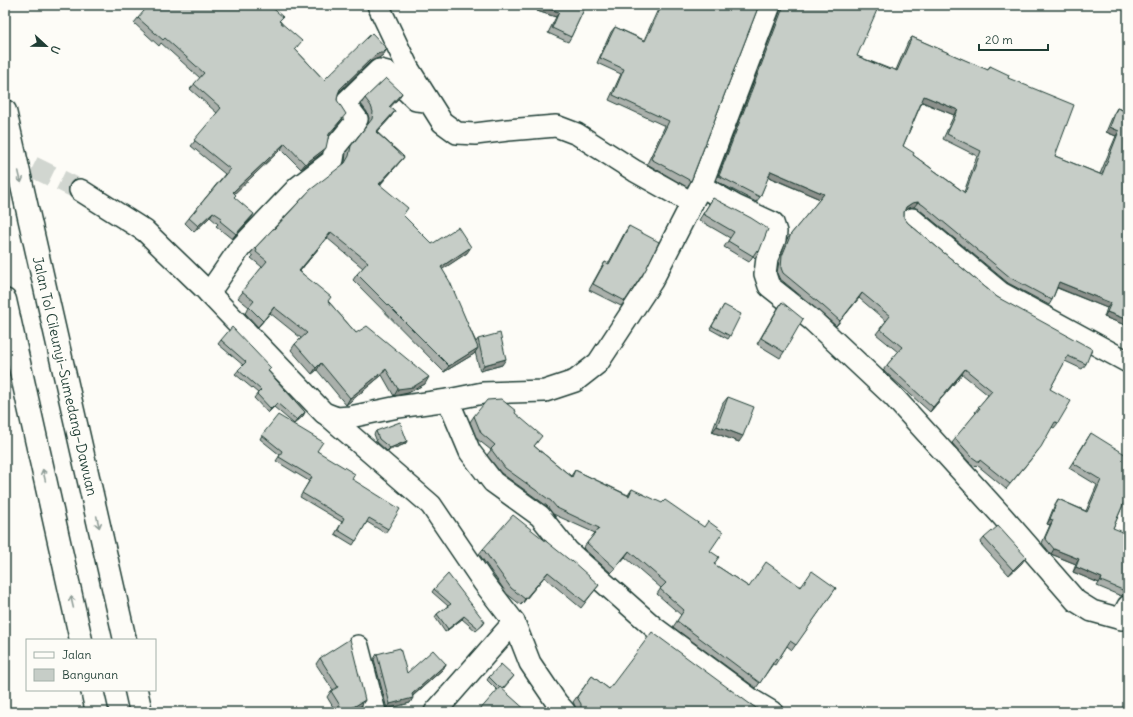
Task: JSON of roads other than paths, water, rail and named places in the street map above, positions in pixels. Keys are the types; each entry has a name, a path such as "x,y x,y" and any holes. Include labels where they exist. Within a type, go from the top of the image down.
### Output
{"highway":[{"name":"Jalan Tol Cileunyi–Sumedang–Dawuan","path":"5,111 125,639"},
{"path":"5,300 81,639"},
{"path":"92,691 97,712"},
{"path":"136,691 141,712"}],"street":[{"path":"378,5 408,68 442,122 457,133 475,134 556,126 577,134 636,171 696,195 736,206 773,223 776,232 775,240 768,258 765,274 769,286 812,320 892,396 1017,533 1076,601 1092,611 1121,619 1128,606"},
{"path":"324,412 337,418 350,417 398,407 448,400 483,393 545,392 575,381 598,363 652,281 696,195 770,5"},
{"path":"209,293 240,248 298,187 333,160 335,147 357,119 345,103 379,70 387,72 416,100 429,102"},
{"path":"80,190 145,231 209,293 324,412 431,505 484,583 514,622 530,663 557,703 565,712"},
{"path":"912,219 1001,293 1128,362"},
{"path":"448,400 470,452 493,482 540,516 568,551 656,629 752,700 772,712"},
{"path":"435,712 514,622"},
{"path":"358,646 375,712"}],"tunnel":[{"path":"5,153 80,190"}]}
